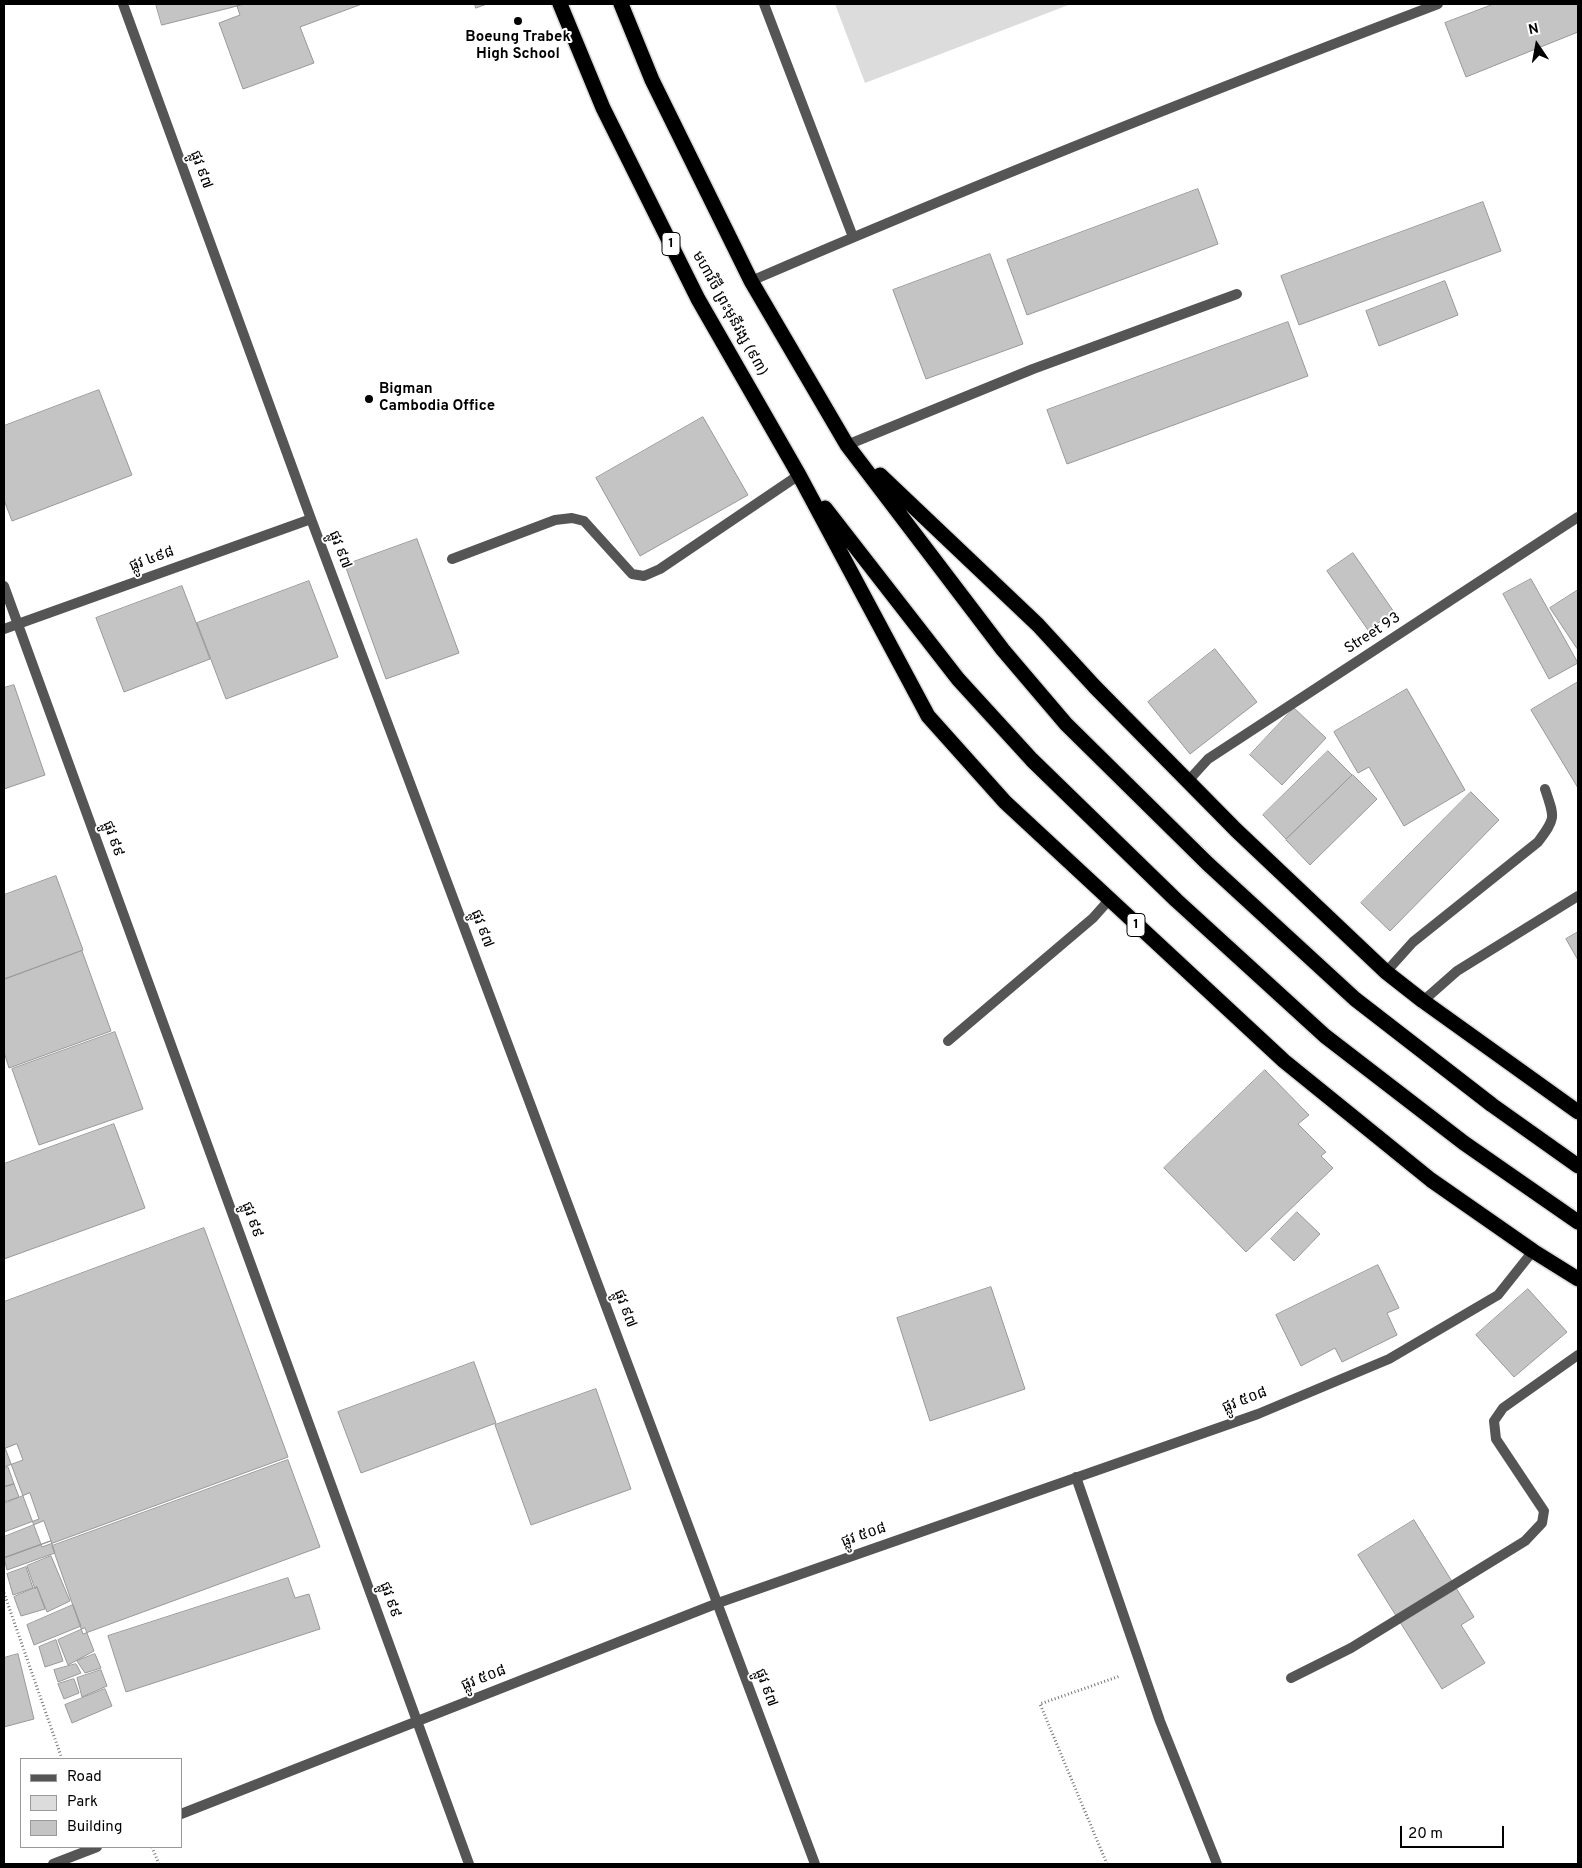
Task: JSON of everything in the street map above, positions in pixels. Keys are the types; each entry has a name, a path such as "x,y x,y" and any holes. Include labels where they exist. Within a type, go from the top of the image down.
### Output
{"highway":[{"name":"មហាវិថី ព្រះមុនីវង្ស (៩៣)","path":"560,4 603,108 698,299 799,475"},
{"path":"621,4 652,80 751,281 848,445 1003,650 1066,724 1208,864 1354,999 1492,1105 1578,1166"},
{"path":"848,445 1038,625 1236,830 1386,972 1423,1001 1578,1112"},
{"name":"1","path":"799,475 928,716 1005,802 1284,1061 1431,1180 1533,1251 1578,1279"},
{"path":"799,475 958,679 1032,760 1176,900 1325,1036 1464,1143 1578,1222"}],"street":[{"name":"ផ្លូវ ៩៧","path":"123,4 311,519 815,1864"},
{"path":"764,4 853,237"},
{"path":"751,281 853,237 1257,73 1438,4"},
{"path":"848,445 1033,369 1237,294"},
{"path":"452,559 556,520 572,518 584,521 632,574 644,576 660,569 799,475"},
{"name":"Street 93","path":"1188,781 1208,759 1578,517"},
{"name":"ផ្លូវ ៤៩៨","path":"4,629 311,519"},
{"name":"ផ្លូវ ៩៩","path":"4,586 469,1864"},
{"path":"1386,972 1412,942 1538,842 1551,824 1554,814 1546,789"},
{"path":"1423,1001 1457,971 1578,896"},
{"path":"948,1041 1092,918 1109,900"},
{"name":"ផ្លូវ ៥០៨","path":"182,1814 718,1603 1258,1414 1389,1359 1498,1294 1533,1251"},
{"path":"1291,1678 1351,1648 1517,1546 1525,1541 1542,1523 1544,1511 1496,1439 1494,1421 1503,1408 1578,1355"},
{"path":"1076,1477 1160,1721 1217,1864"},
{"path":"53,1864 94,1848"}],"path":[{"path":"4,1593 62,1758"},
{"path":"1107,1864 1040,1704 1142,1669"},
{"path":"152,1848 159,1864"}],"green space":[{"path":"835,4 1071,4 865,83"}],"building":[{"path":"156,4 245,4 162,25"},
{"path":"243,4 362,4 300,27 314,63 243,89 219,23 240,15 237,6"},
{"path":"475,4 487,4 476,8"},
{"path":"1494,4 1578,4 1578,32 1466,77 1445,23"},
{"path":"1198,189 1218,244 1027,315 1007,260"},
{"path":"1483,202 1501,251 1299,325 1281,276"},
{"path":"990,254 1023,344 926,379 893,290"},
{"path":"1445,281 1458,315 1379,346 1366,311"},
{"path":"1288,322 1308,376 1067,464 1047,410"},
{"path":"99,390 132,475 12,521 4,500 4,426"},
{"path":"703,417 748,495 640,556 596,478"},
{"path":"417,539 459,653 386,679 345,565"},
{"path":"1353,553 1394,612 1368,630 1327,571"},
{"path":"1531,579 1578,663 1549,679 1503,594"},
{"path":"309,581 338,657 226,699 197,623"},
{"path":"182,586 210,659 124,692 96,618"},
{"path":"1578,590 1578,650 1550,608"},
{"path":"1215,649 1257,702 1190,754 1148,702"},
{"path":"1578,682 1578,788 1531,710"},
{"path":"14,685 45,775 4,789 4,688"},
{"path":"1407,689 1465,790 1404,826 1369,767 1358,773 1334,732"},
{"path":"1294,708 1326,738 1282,785 1250,755"},
{"path":"1328,751 1352,775 1286,839 1263,815"},
{"path":"1353,775 1377,799 1310,865 1286,840"},
{"path":"1471,792 1499,820 1390,931 1361,903"},
{"path":"56,876 83,950 4,979 4,895"},
{"path":"1578,932 1578,960 1566,939"},
{"path":"82,951 111,1031 9,1068 4,1052 4,980"},
{"path":"115,1032 143,1109 39,1145 12,1069"},
{"path":"1265,1070 1309,1115 1298,1124 1326,1152 1321,1156 1333,1168 1246,1252 1164,1168"},
{"path":"114,1124 145,1208 4,1259 4,1164"},
{"path":"1297,1212 1320,1234 1294,1261 1271,1239"},
{"path":"204,1228 288,1457 42,1547 4,1445 4,1302"},
{"path":"1378,1265 1399,1308 1387,1313 1397,1335 1342,1362 1335,1348 1301,1366 1276,1315"},
{"path":"991,1287 1025,1389 930,1421 897,1318"},
{"path":"1528,1289 1567,1332 1514,1377 1476,1335"},
{"path":"474,1362 496,1423 361,1473 338,1412"},
{"path":"596,1389 631,1489 531,1525 495,1425"},
{"path":"17,1444 23,1460 4,1467 4,1449"},
{"path":"288,1460 320,1547 83,1634 52,1546"},
{"path":"8,1467 14,1484 4,1487 4,1469"},
{"path":"14,1484 19,1497 4,1502 4,1487"},
{"path":"30,1493 39,1519 4,1532 4,1504"},
{"path":"1414,1520 1474,1617 1461,1625 1485,1663 1442,1689 1358,1555"},
{"path":"44,1521 51,1541 4,1558 4,1537"},
{"path":"51,1541 55,1553 7,1570 4,1558"},
{"path":"51,1556 70,1601 47,1612 37,1587 35,1589 27,1566"},
{"path":"26,1567 33,1588 13,1595 7,1574"},
{"path":"288,1578 295,1598 309,1594 320,1629 126,1692 108,1636"},
{"path":"37,1587 45,1609 21,1616 14,1597"},
{"path":"73,1605 81,1626 34,1645 27,1625"},
{"path":"85,1628 94,1651 68,1665 58,1640"},
{"path":"56,1640 63,1661 45,1667 39,1647"},
{"path":"18,1654 34,1719 4,1727 4,1658"},
{"path":"95,1654 101,1668 85,1673 77,1661"},
{"path":"76,1664 81,1673 58,1682 54,1670"},
{"path":"101,1670 107,1686 82,1697 77,1678"},
{"path":"74,1679 79,1693 64,1699 58,1684"},
{"path":"105,1689 112,1706 72,1723 65,1705"}],"place":[{"name":"Boeung Trabek High School","path":"518,21"},
{"name":"Bigman Cambodia Office","path":"369,399"}]}
